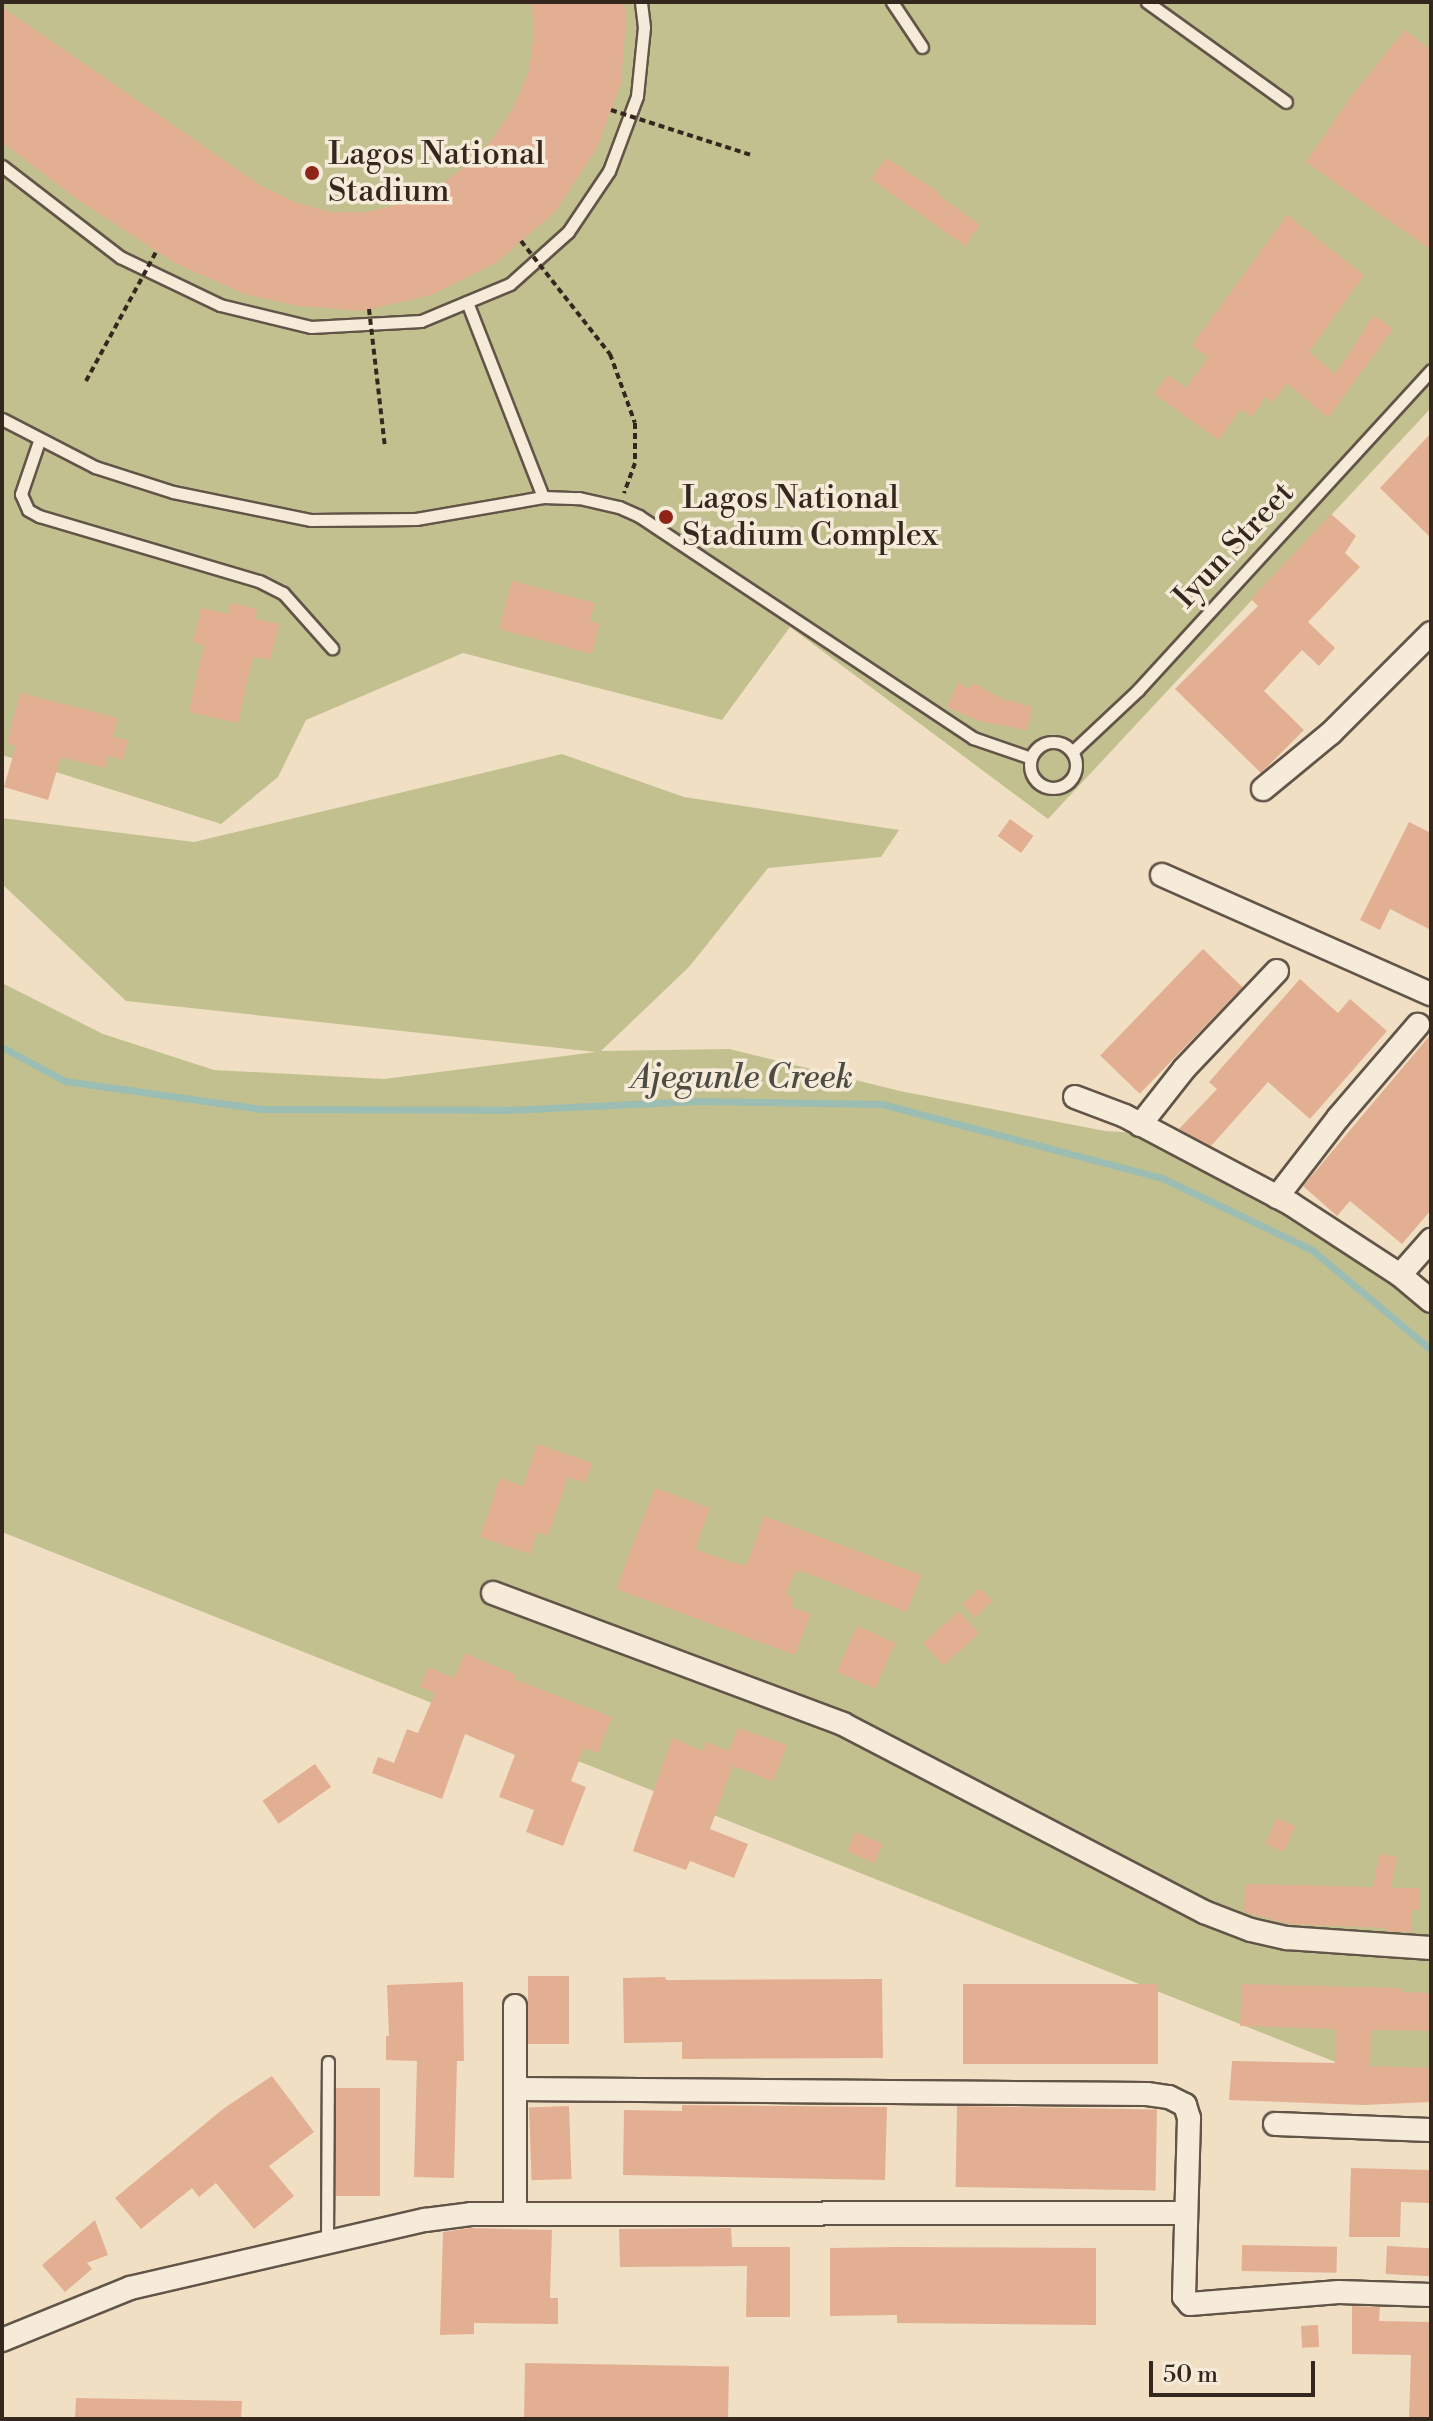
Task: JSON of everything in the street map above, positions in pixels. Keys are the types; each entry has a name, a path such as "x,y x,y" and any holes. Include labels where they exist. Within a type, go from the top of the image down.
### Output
{"street":[{"path":"1263,789 1331,733 1431,633"},
{"path":"1162,875 1431,994"},
{"path":"1140,1125 1184,1069 1277,971"},
{"path":"1277,1197 1338,1118 1418,1025"},
{"path":"1075,1097 1140,1125 1277,1197 1400,1275 1431,1301"},
{"path":"1400,1275 1431,1240"},
{"path":"493,1593 843,1724 1204,1912 1251,1930 1287,1938 1431,1948"},
{"path":"515,2006 515,2212"},
{"path":"515,2089 1169,2097 1185,2105 1189,2118 1184,2297 1190,2304 1203,2306 1339,2292 1431,2295"},
{"path":"1275,2124 1431,2130"},
{"path":"2,2340 130,2288 425,2220 515,2212 1185,2213"}],"lane":[{"path":"2,166 120,257 220,305 311,327 421,321 510,284 568,232 609,171 637,96 644,27 641,2"},
{"path":"892,2 922,47"},
{"path":"1147,2 1286,102"},
{"path":"467,302 543,497"},
{"name":"Iyun Street","path":"1072,752 1138,690 1431,370"},
{"path":"2,419 39,441 95,467 173,492 311,520 416,519 543,497 579,498 619,507 639,516 703,557 973,738 1031,758"},
{"path":"39,441 21,494 28,510 259,581 283,593 332,648"},
{"path":"1053,741 1072,752 1074,772 1060,787 1046,787 1034,779 1031,758 1039,746 1053,741"},
{"path":"327,2242 328,2062"}],"path":[{"path":"611,110 754,156"},
{"path":"521,241 610,354 635,423 635,463 619,507"},
{"path":"86,381 157,250"},
{"path":"369,309 385,448"}],"shaded area":[{"name":"Lagos National Stadium Complex","path":"2,2 1431,2 1431,408 1048,819 790,627 722,720 463,653 306,720 278,777 221,824 2,755"},
{"path":"562,754 684,797 899,830 881,857 768,868 689,967 601,1051 729,1049 900,1091 1105,1131 1139,1133 1379,1269 1431,1315 1431,2100 2,1532 2,983 103,1034 214,1070 384,1079 596,1052 126,1001 2,884 2,818 194,842"}],"building":[{"path":"532,2 624,2 626,20 621,83 598,146 556,211 496,263 431,295 362,311 299,306 244,294 175,263 78,200 2,142 2,7 260,185 297,203 331,212 366,212 396,205 433,191 465,166 493,138 514,107 529,70 534,34"},
{"path":"1405,30 1431,50 1431,250 1306,162 1352,95"},
{"path":"886,158 939,192 937,194 980,225 965,246 871,179"},
{"path":"1287,215 1364,275 1309,352 1335,374 1374,315 1393,329 1328,418 1287,383 1273,402 1265,397 1252,417 1240,409 1219,440 1154,394 1168,375 1186,388 1208,357 1192,345"},
{"path":"1431,433 1431,538 1380,488"},
{"path":"1331,514 1356,536 1345,553 1360,567 1308,622 1335,648 1319,666 1302,650 1264,691 1304,730 1261,773 1175,689 1258,606 1251,599"},
{"path":"512,581 595,603 590,621 600,624 592,654 499,629"},
{"path":"231,603 257,609 255,619 279,624 270,660 253,657 238,723 189,712 204,645 193,642 201,608 228,614"},
{"path":"958,682 970,689 973,683 1008,702 1032,707 1027,730 979,721 947,707"},
{"path":"20,693 118,718 113,737 128,740 123,760 108,756 105,768 61,757 48,800 4,787 16,746 7,743"},
{"path":"1010,819 1033,836 1021,853 998,836"},
{"path":"1409,822 1431,833 1431,930 1390,909 1380,930 1360,920"},
{"path":"1203,949 1243,987 1140,1094 1100,1055"},
{"path":"1300,979 1338,1013 1350,999 1387,1031 1310,1119 1268,1082 1211,1146 1179,1129 1217,1089 1209,1082"},
{"path":"1431,1034 1431,1210 1402,1244 1350,1201 1337,1216 1303,1186"},
{"path":"537,1444 592,1463 585,1483 568,1477 548,1536 537,1532 530,1554 480,1537 500,1478 523,1486"},
{"path":"655,1488 710,1508 695,1549 734,1563 747,1565 764,1516 921,1575 907,1612 804,1572 795,1572 786,1595 794,1598 791,1607 811,1614 795,1655 616,1589"},
{"path":"980,1588 992,1601 975,1618 962,1604"},
{"path":"959,1611 979,1633 943,1665 923,1643"},
{"path":"857,1626 895,1643 875,1689 837,1672"},
{"path":"465,1653 516,1675 514,1679 612,1717 598,1753 584,1748 571,1781 586,1787 563,1846 526,1832 534,1810 499,1797 515,1755 465,1734 442,1799 372,1773 378,1757 394,1763 407,1729 418,1733 435,1693 420,1687 429,1667 454,1678"},
{"path":"738,1728 787,1745 773,1781 733,1766 710,1829 748,1844 734,1878 690,1861 686,1870 633,1851 672,1738 703,1751 706,1742 729,1751"},
{"path":"315,1764 331,1787 279,1824 263,1801"},
{"path":"1277,1818 1295,1826 1284,1852 1266,1844"},
{"path":"855,1832 883,1844 874,1863 847,1851"},
{"path":"1379,1854 1397,1857 1391,1888 1420,1888 1420,1910 1412,1910 1412,1932 1289,1924 1244,1912 1245,1884 1373,1887"},
{"path":"528,1976 569,1976 569,2044 528,2044"},
{"path":"665,1977 666,1980 882,1979 883,2058 682,2059 682,2042 624,2043 623,1978"},
{"path":"463,1982 464,2061 457,2061 454,2178 414,2177 417,2061 386,2060 386,2036 389,2036 387,1985"},
{"path":"963,1984 1158,1984 1158,2064 963,2064"},
{"path":"1242,1984 1402,1988 1402,1992 1431,1993 1431,2031 1371,2030 1370,2066 1431,2068 1431,2102 1363,2105 1229,2100 1232,2061 1335,2063 1336,2029 1240,2026"},
{"path":"272,2076 314,2132 269,2166 294,2196 254,2229 216,2183 199,2197 192,2188 141,2229 115,2198 223,2109"},
{"path":"336,2088 380,2088 380,2196 336,2196"},
{"path":"682,2105 887,2107 885,2180 623,2175 624,2110 682,2111"},
{"path":"569,2106 572,2179 532,2180 529,2107"},
{"path":"957,2106 1157,2109 1156,2190 956,2187"},
{"path":"1351,2168 1431,2170 1431,2203 1401,2202 1400,2237 1349,2237"},
{"path":"95,2220 108,2255 87,2263 92,2269 65,2292 42,2265"},
{"path":"471,2228 552,2230 550,2298 558,2298 558,2324 474,2323 474,2334 440,2335 443,2232"},
{"path":"731,2228 732,2247 790,2247 790,2317 746,2317 747,2266 620,2267 619,2229"},
{"path":"1242,2245 1337,2247 1337,2273 1242,2271"},
{"path":"1387,2246 1431,2248 1429,2276 1386,2274"},
{"path":"830,2248 1096,2248 1096,2325 897,2323 897,2315 830,2316"},
{"path":"1352,2306 1380,2307 1379,2321 1431,2322 1431,2419 1409,2419 1411,2355 1352,2354"},
{"path":"1318,2325 1319,2347 1302,2348 1301,2326"},
{"path":"525,2363 729,2367 728,2419 524,2419"},
{"path":"76,2398 242,2401 241,2419 75,2419"}],"waterway":[{"name":"Ajegunle Creek","path":"2,1047 65,1081 262,1109 507,1110 697,1101 882,1104 1162,1178 1312,1250 1431,1350"}],"place":[{"name":"Lagos National Stadium","path":"312,173"},
{"name":"Lagos National Stadium Complex","path":"666,517"}]}
